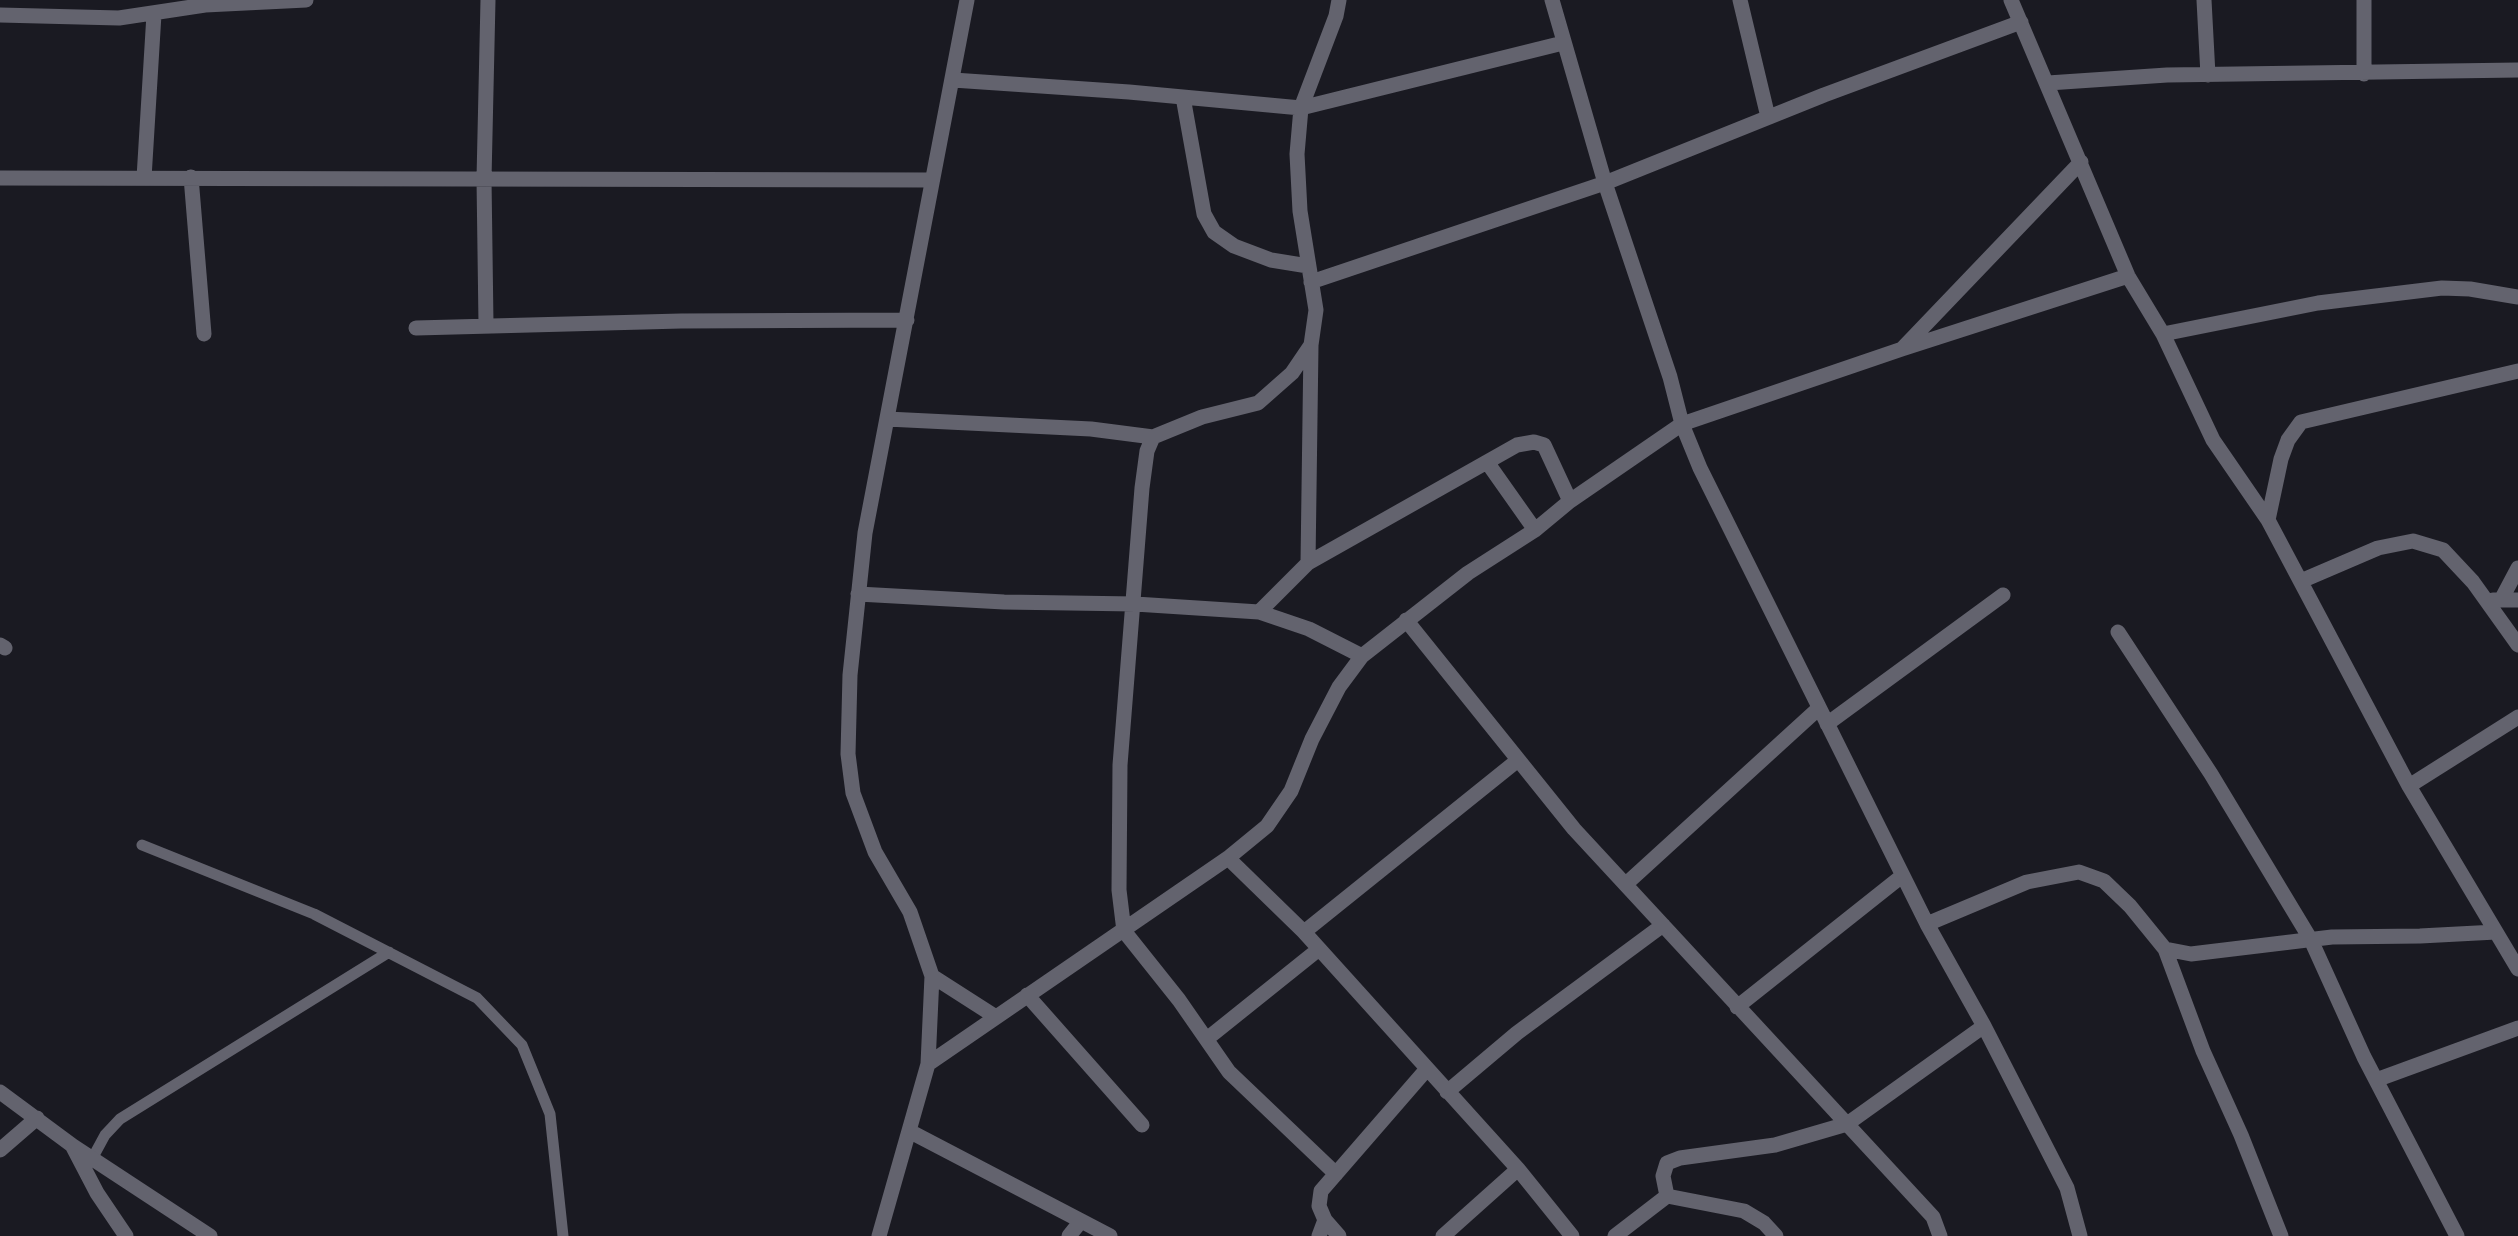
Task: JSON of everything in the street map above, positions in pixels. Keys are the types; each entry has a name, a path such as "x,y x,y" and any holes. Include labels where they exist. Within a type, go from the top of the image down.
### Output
{"street":[{"path":"0,15 119,18 154,14 205,2 306,0"},
{"path":"486,324 484,179 488,0"},
{"path":"878,1236 928,1064 932,976 910,912 875,852 853,793 848,754 850,675 865,533 967,0"},
{"path":"1308,563 1312,345 1316,310 1299,202 1297,154 1301,108 1336,16 1339,0"},
{"path":"1552,0 1605,184 1670,377 1682,424 1700,468 1926,924 1984,1026 2067,1188 2080,1236"},
{"path":"1740,0 1768,117"},
{"path":"2011,0 2048,83 2128,276 2163,334 2213,440 2268,520 2408,786 2516,962"},
{"path":"2204,0 2208,75"},
{"path":"2364,0 2364,74"},
{"path":"144,178 154,14"},
{"path":"1311,282 1605,184 1768,117 2021,22"},
{"path":"953,80 1183,97 1301,108 1563,43"},
{"path":"2048,83 2167,75 2364,74 2518,70"},
{"path":"1183,97 1204,214 1214,232 1234,246 1271,260 1308,266"},
{"path":"1902,349 2081,162"},
{"path":"0,178 932,180"},
{"path":"191,178 204,334"},
{"path":"928,1064 1228,858 1266,826 1291,791 1312,739 1339,687 1362,656 1468,573 1535,530 1570,501 1682,424 1902,349 2128,276"},
{"path":"2163,334 2318,302 2442,288 2470,289 2518,297"},
{"path":"416,328 486,324 907,320"},
{"path":"887,419 1091,429 1154,437 1202,418 1258,403 1292,373 1312,345"},
{"path":"2268,520 2281,459 2288,440 2301,422 2518,371"},
{"path":"1154,437 1147,451 1144,478 1135,604 1120,764 1119,890 1124,931 1208,1038 1229,1072 1336,1174"},
{"path":"1258,612 1290,578 1308,563 1517,445 1534,442 1544,445 1570,501"},
{"path":"1487,462 1535,530"},
{"path":"2301,581 2378,548 2413,541 2443,550 2494,600 2518,645"},
{"path":"2494,600 2518,568"},
{"path":"858,594 1004,602 1135,604 1258,612 1309,629 1362,656"},
{"path":"1827,724 2003,595"},
{"path":"2494,600 2518,600"},
{"path":"1406,620 1574,829 1933,1217 1940,1236"},
{"path":"2118,632 2211,774 2311,940 2376,1080 2456,1236"},
{"path":"1626,884 1819,708"},
{"path":"2408,786 2518,717"},
{"path":"1304,932 1518,760"},
{"path":"1228,858 1304,932 1426,1070 1518,1169 1572,1236"},
{"path":"1926,924 2028,882 2079,872 2104,881 2130,906 2165,949 2203,1052 2242,1136 2281,1236"},
{"path":"1737,1007 1902,876"},
{"path":"1447,1092 1492,1053 1663,926"},
{"path":"2165,949 2191,954 2332,936 2420,936 2496,932"},
{"path":"1208,1038 1319,949"},
{"path":"932,976 996,1017"},
{"path":"1027,995 1142,1125"},
{"path":"1667,1196 1663,1176 1667,1163 1680,1158 1775,1145 1847,1124 1984,1026"},
{"path":"2376,1080 2518,1028"},
{"path":"1339,1236 1325,1220 1319,1206 1321,1191 1426,1070"},
{"path":"0,1092 73,1146 210,1236"},
{"path":"0,1150 37,1118"},
{"path":"909,1131 1110,1236"},
{"path":"73,1146 96,1193 126,1236"},
{"path":"1443,1236 1518,1169"},
{"path":"1616,1236 1667,1196 1744,1211 1764,1223 1776,1236"},
{"path":"1319,1236 1325,1220"},
{"path":"1069,1236 1081,1221"}],"lane":[{"path":"142,845 314,914 477,998 522,1045 550,1114 563,1236"},
{"path":"92,1159 105,1136 120,1119 389,952"}]}
